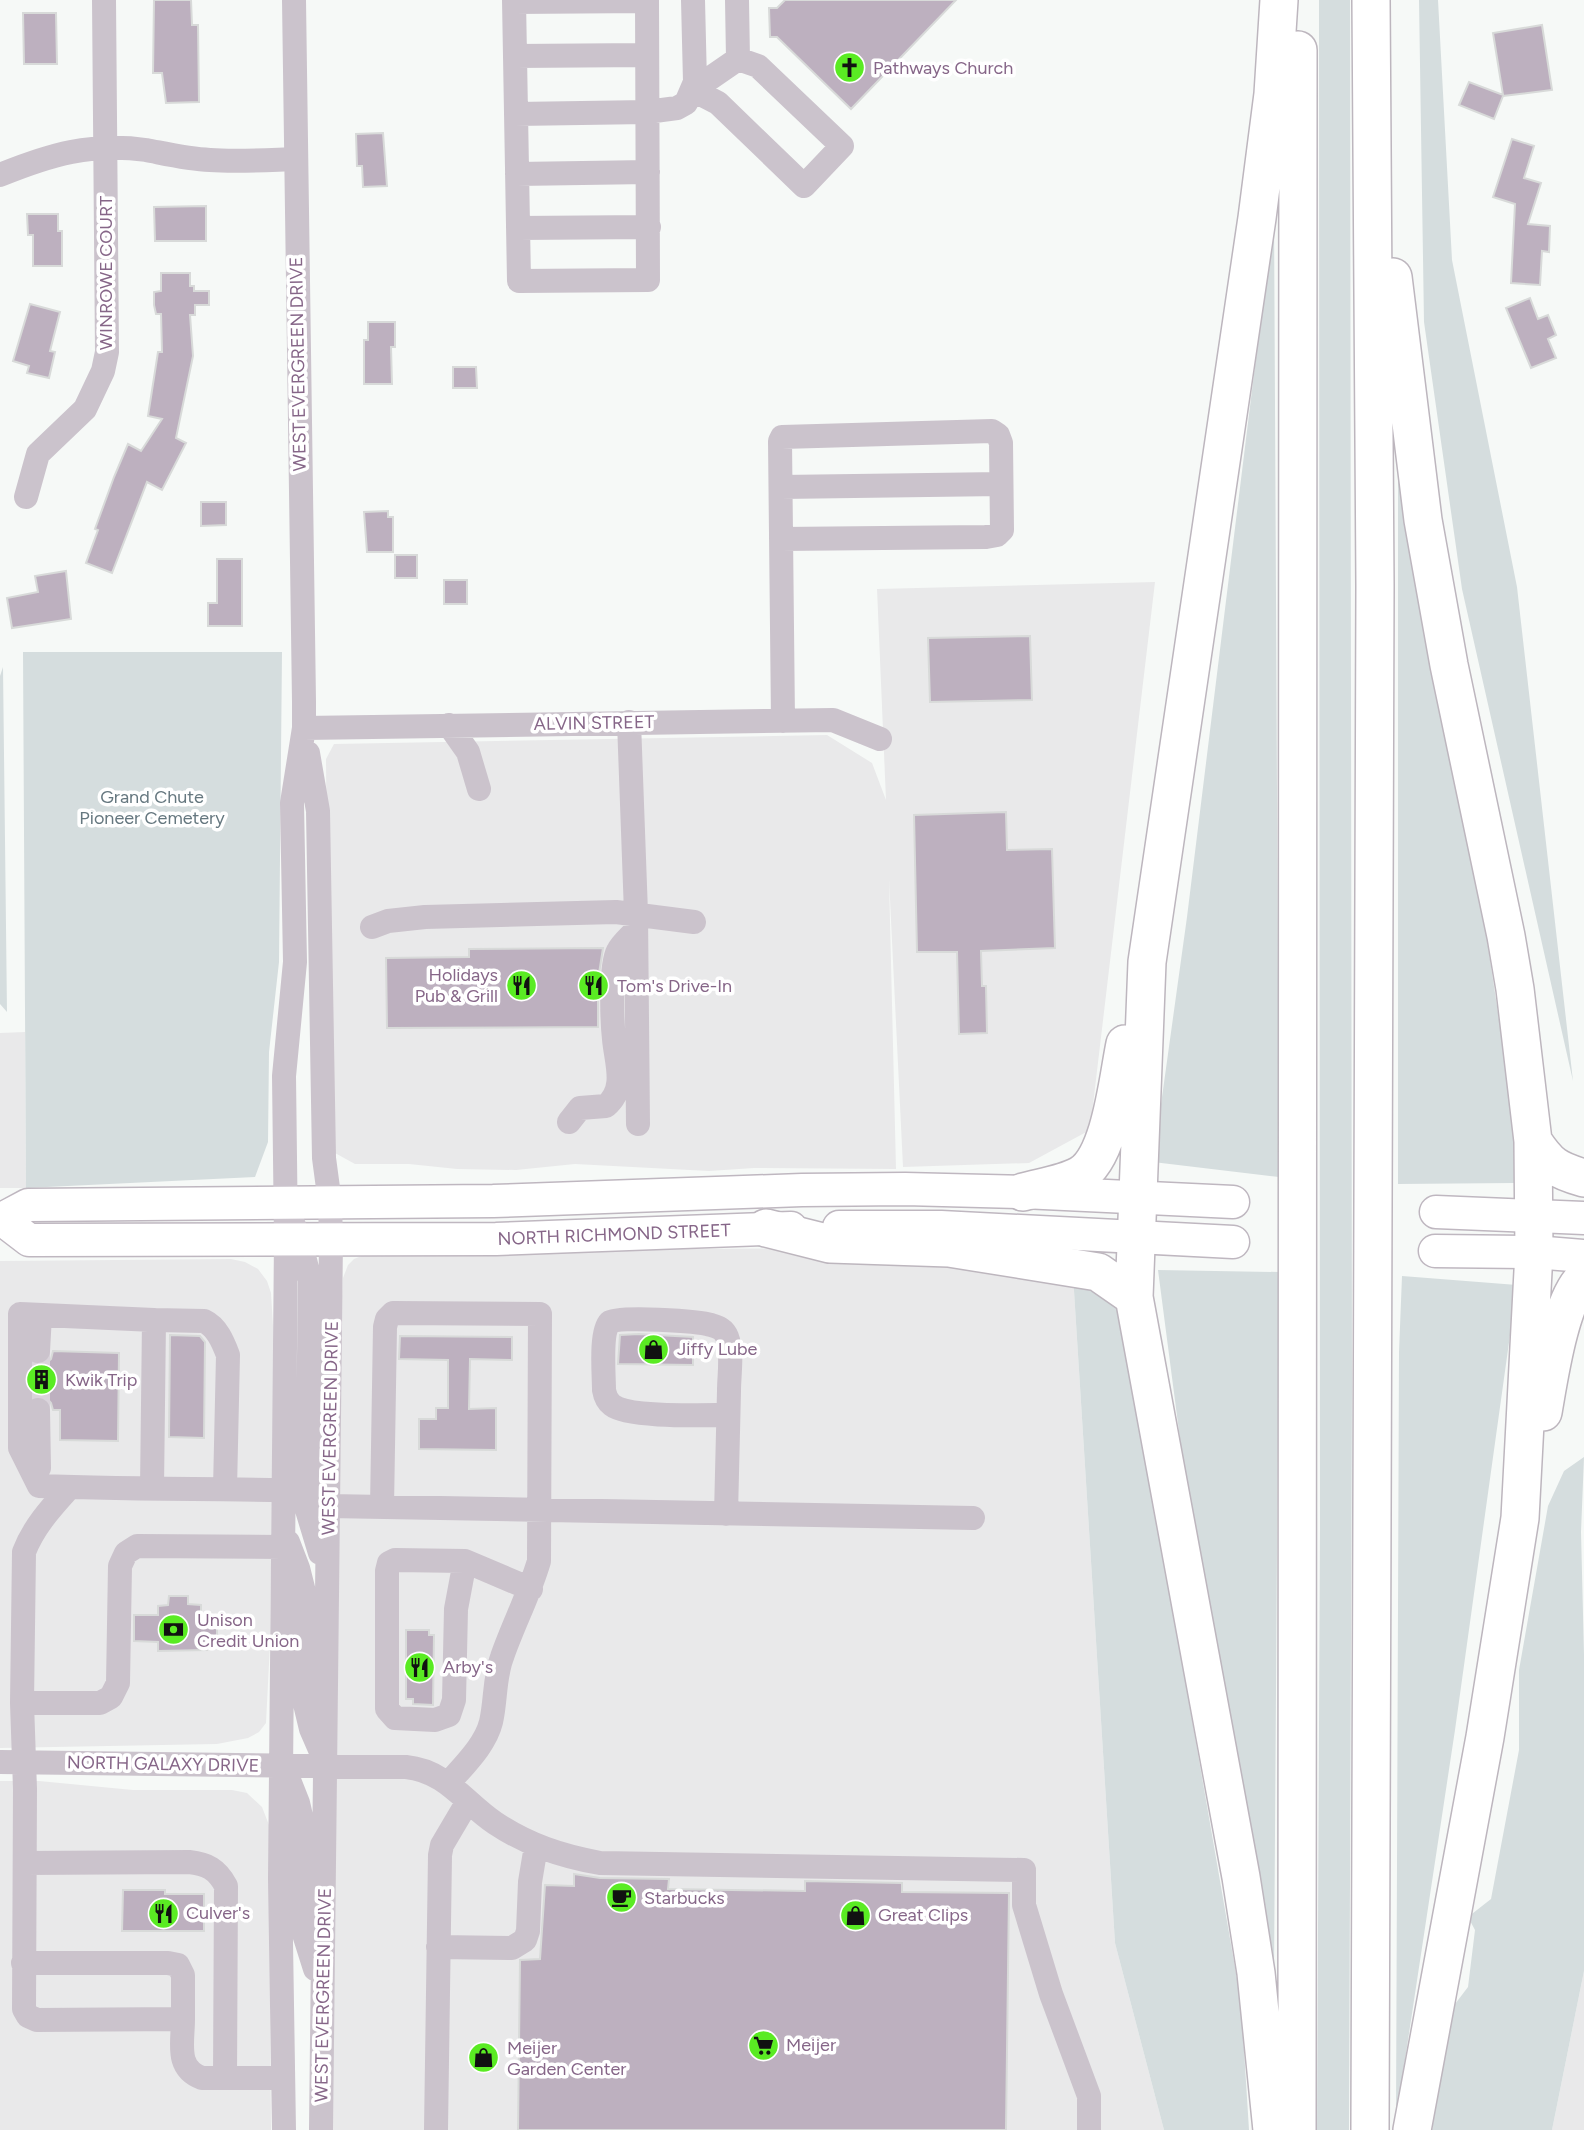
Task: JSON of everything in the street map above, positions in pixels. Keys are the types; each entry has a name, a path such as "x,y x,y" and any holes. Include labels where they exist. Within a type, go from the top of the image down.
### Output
{"highway":[{"path":"1272,2130 1256,1973 1241,1877 1134,1297 1147,962 1257,218 1273,94 1279,0"},
{"path":"1297,2130 1298,0"},
{"path":"1370,2130 1375,641 1371,0"},
{"path":"1371,109 1389,160 1389,237 1423,520 1449,666 1506,936 1533,1141 1533,1234 1520,1518"},
{"path":"1023,1192 1079,1175 1096,1159 1107,1130 1135,1001 1147,962"},
{"path":"1533,1141 1556,1169 1584,1178"},
{"path":"766,1228 830,1244 949,1248 1097,1272 1134,1297"},
{"path":"1412,2130 1485,1737 1520,1518 1536,1459 1549,1380 1567,1307 1575,1287 1584,1278"}],"main road":[{"name":"NORTH RICHMOND STREET","path":"1233,1202 1023,1192 802,1190 532,1201 28,1205 1,1220 29,1240 496,1239 766,1228 941,1227 1233,1242"},
{"path":"1436,1212 1533,1234 1584,1256"},
{"path":"1436,1251 1533,1234 1584,1218"}],"street":[{"name":"WINROWE COURT","path":"26,497 38,454 85,409 103,371 108,326 104,0"},
{"name":"WEST EVERGREEN DRIVE","path":"294,0 304,728 318,811 323,1203 331,1239 321,2130"},
{"path":"693,90 694,0"},
{"path":"737,0 738,59"},
{"path":"514,1 647,1 648,281 519,281 514,1"},
{"path":"515,56 647,55"},
{"path":"693,90 718,103 804,186 842,146 758,66 738,59"},
{"path":"516,114 647,112 677,108 686,103 693,90 738,59"},
{"path":"0,176 36,160 64,152 106,149 146,150 178,158 212,161 296,159"},
{"path":"517,174 648,172"},
{"path":"518,228 649,227"},
{"path":"782,539 997,535 1002,530 1001,443 998,435 992,431 782,437 781,487 783,721"},
{"path":"781,487 1001,484"},
{"name":"ALVIN STREET","path":"304,728 833,720 880,739"},
{"path":"629,722 636,922 638,1125"},
{"path":"449,725 468,752 479,789"},
{"name":"WEST EVERGREEN DRIVE","path":"284,2130 280,1879 282,1538 293,1240 285,1203 284,1076 295,962 292,803 304,728"},
{"path":"294,895 305,927 308,1160 323,1203"},
{"path":"372,927 388,921 425,917 694,922"},
{"path":"569,1122 580,1108 606,1106 616,1094 619,1080 614,1039 613,965 636,922"},
{"path":"293,1240 310,1280 307,1510 328,1580"},
{"path":"382,1507 387,1319 393,1313 540,1314 539,1561 531,1589 500,1662 491,1722 484,1738 448,1784"},
{"path":"40,1486 20,1448 20,1314 208,1323 222,1338 228,1355 225,1489"},
{"path":"38,1351 40,1315"},
{"path":"726,1514 728,1415 729,1352 723,1329 708,1324 615,1319 608,1324 604,1334 604,1390 613,1406 636,1413 728,1415"},
{"path":"152,1488 154,1320"},
{"path":"37,1410 40,1486"},
{"path":"40,1486 283,1490"},
{"path":"70,1487 43,1517 29,1538 24,1552 22,1703 12,1762 26,1789 24,2009 28,2016 37,2020 183,2019"},
{"path":"329,1506 973,1518"},
{"path":"22,1703 100,1703 111,1697 118,1683 120,1566 126,1553 137,1546 282,1538 298,1568 306,1600 305,1704 326,1766"},
{"path":"466,1561 456,1609 454,1700 449,1714 435,1720 395,1718 387,1709 389,1563 395,1560 466,1561 531,1589"},
{"name":"NORTH GALAXY DRIVE","path":"12,1762 416,1768 437,1775 493,1821 523,1841 570,1858 600,1863 1024,1871 1024,1905 1051,1994 1089,2096 1089,2130"},
{"path":"282,1765 298,1803 304,1829 303,1931 322,1989"},
{"path":"436,2130 442,1845 468,1801"},
{"path":"438,1947 512,1948 522,1943 528,1931 530,1882 536,1846"},
{"path":"24,1863 189,1862 211,1867 219,1874 226,1886 225,2078"},
{"path":"23,1963 178,1965 183,1975 183,2061 186,2069 202,2078 284,2078"}],"shaded area":[{"path":"1155,582 1090,1130 1029,1163 903,1167 889,879 896,1169 754,1168 709,1171 575,1164 516,1170 457,1169 409,1164 355,1164 335,1153 328,1063 326,759 334,744 827,735 872,763 886,800 877,589"},
{"path":"25,1032 26,1188 0,1188 0,1033"},
{"path":"639,1245 697,1249 816,1248 1073,1275 1115,1943 1164,2130 332,2130 343,1278 348,1265 354,1259 389,1251"},
{"path":"231,1259 258,1269 267,1281 271,1293 274,1342 270,1644 266,1723 259,1732 248,1738 217,1744 0,1748 0,1261"},
{"path":"0,1781 39,1781 133,1790 232,1790 247,1793 262,1807 269,1825 271,2130 0,2130"},
{"path":"1584,1971 1584,2130 1552,2130"}],"green space":[{"path":"1319,0 1350,0 1352,1387 1349,2130 1317,2130 1320,1528"},
{"path":"1419,0 1438,0 1452,260 1517,587 1573,1081 1462,589 1424,322"},
{"path":"1274,212 1279,1177 1153,1162 1187,917"},
{"path":"1398,471 1467,807 1520,1159 1514,1183 1398,1184"},
{"name":"Grand Chute Pioneer Cemetery","path":"23,652 282,652 279,962 269,1052 268,1142 255,1177 26,1188"},
{"path":"3,667 7,1012 0,1004 0,676"},
{"path":"1158,1270 1279,1272 1274,1973 1198,1577"},
{"path":"1073,1275 1116,1296 1241,2002 1249,2130 1164,2130 1115,1943"},
{"path":"1402,1276 1517,1285 1455,1730 1396,2119 1399,1352"},
{"path":"1584,1457 1581,1532 1584,1655 1584,1971 1552,2130 1432,2130 1452,2008 1468,1987 1475,1930 1468,1917 1491,1899 1519,1750 1519,1670 1548,1506 1564,1471"}],"building":[{"path":"154,0 191,0 192,25 198,25 199,102 166,103 162,73 153,73"},
{"name":"Pathways Church","path":"785,0 956,0 851,109 777,37 770,37 769,8 777,8"},
{"path":"23,13 56,13 57,64 24,64"},
{"path":"1542,25 1552,90 1503,96 1494,119 1459,105 1469,82 1503,95 1493,33"},
{"path":"383,133 387,186 363,187 362,166 357,166 356,134"},
{"path":"1512,139 1534,146 1524,178 1541,183 1528,224 1550,226 1549,252 1542,251 1540,285 1511,283 1515,204 1493,197"},
{"path":"206,206 206,241 155,241 154,207"},
{"path":"27,214 58,214 58,231 62,231 62,266 33,266 33,235 28,235"},
{"path":"161,273 190,273 190,286 194,286 194,291 209,291 209,305 195,305 195,315 190,315 193,356 176,438 186,443 162,490 147,482 112,573 86,563 98,530 95,529 128,444 141,451 162,419 148,416 158,352 162,352 161,314 156,314 154,305 154,292 161,291"},
{"path":"1530,298 1538,319 1548,315 1556,335 1548,339 1556,358 1531,368 1506,308"},
{"path":"30,304 60,312 50,351 55,352 49,378 27,373 29,366 13,361"},
{"path":"368,322 395,322 395,347 391,347 392,384 364,384 364,340 368,340"},
{"path":"453,367 476,367 477,388 453,388"},
{"path":"201,502 226,502 226,525 201,526"},
{"path":"388,511 388,517 393,517 393,552 367,552 364,512"},
{"path":"395,555 417,555 417,578 395,578"},
{"path":"217,559 242,559 242,626 208,626 208,603 217,603"},
{"path":"66,571 71,619 12,628 7,598 38,592 35,576"},
{"path":"444,580 467,580 467,604 444,604"},
{"path":"1030,636 1032,700 930,702 928,638"},
{"path":"1006,812 1007,850 1052,849 1055,948 981,951 982,986 986,986 987,1033 959,1034 957,952 917,952 914,815"},
{"path":"603,948 598,980 598,1027 387,1028 386,958 469,957 469,949"},
{"name":"Kwik Trip","path":"170,1335 200,1336 205,1342 204,1438 169,1437"},
{"name":"Jiffy Lube","path":"620,1335 693,1337 693,1365 618,1364"},
{"path":"400,1336 512,1337 512,1360 470,1359 469,1409 496,1408 496,1450 419,1449 419,1419 436,1419 436,1408 448,1408 448,1360 399,1359"},
{"name":"Kwik Trip","path":"53,1351 119,1353 118,1441 60,1440 60,1410 53,1410 46,1397 35,1396 35,1365 45,1364 51,1359"},
{"name":"Unison Credit Union","path":"169,1596 188,1596 188,1604 201,1605 201,1613 211,1613 210,1620 217,1620 217,1640 208,1640 207,1650 158,1651 158,1642 134,1641 134,1615 158,1615 158,1606 168,1605"},
{"name":"Arby's","path":"406,1630 429,1630 429,1635 434,1635 433,1705 413,1704 413,1699 406,1699"},
{"name":"Meijer","path":"574,1874 600,1878 669,1879 668,1889 805,1891 805,1881 902,1883 902,1892 1009,1893 1006,2130 518,2130 520,1960 540,1959 545,1885 574,1886"},
{"name":"Culver's","path":"123,1890 204,1894 204,1931 122,1931"}],"tunnel":[{"path":"38,1351 38,1410"}],"place":[{"name":"Pathways Church","path":"850,68"},
{"name":"Holidays Pub & Grill","path":"521,985"},
{"name":"Tom's Drive-In","path":"594,986"},
{"name":"Jiffy Lube","path":"654,1349"},
{"name":"Kwik Trip","path":"42,1380"},
{"name":"Unison Credit Union","path":"174,1630"},
{"name":"Arby's","path":"420,1667"},
{"name":"Starbucks","path":"621,1898"},
{"name":"Culver's","path":"163,1913"},
{"name":"Great Clips","path":"855,1915"},
{"name":"Meijer","path":"763,2045"},
{"name":"Meijer Garden Center","path":"484,2058"}]}
